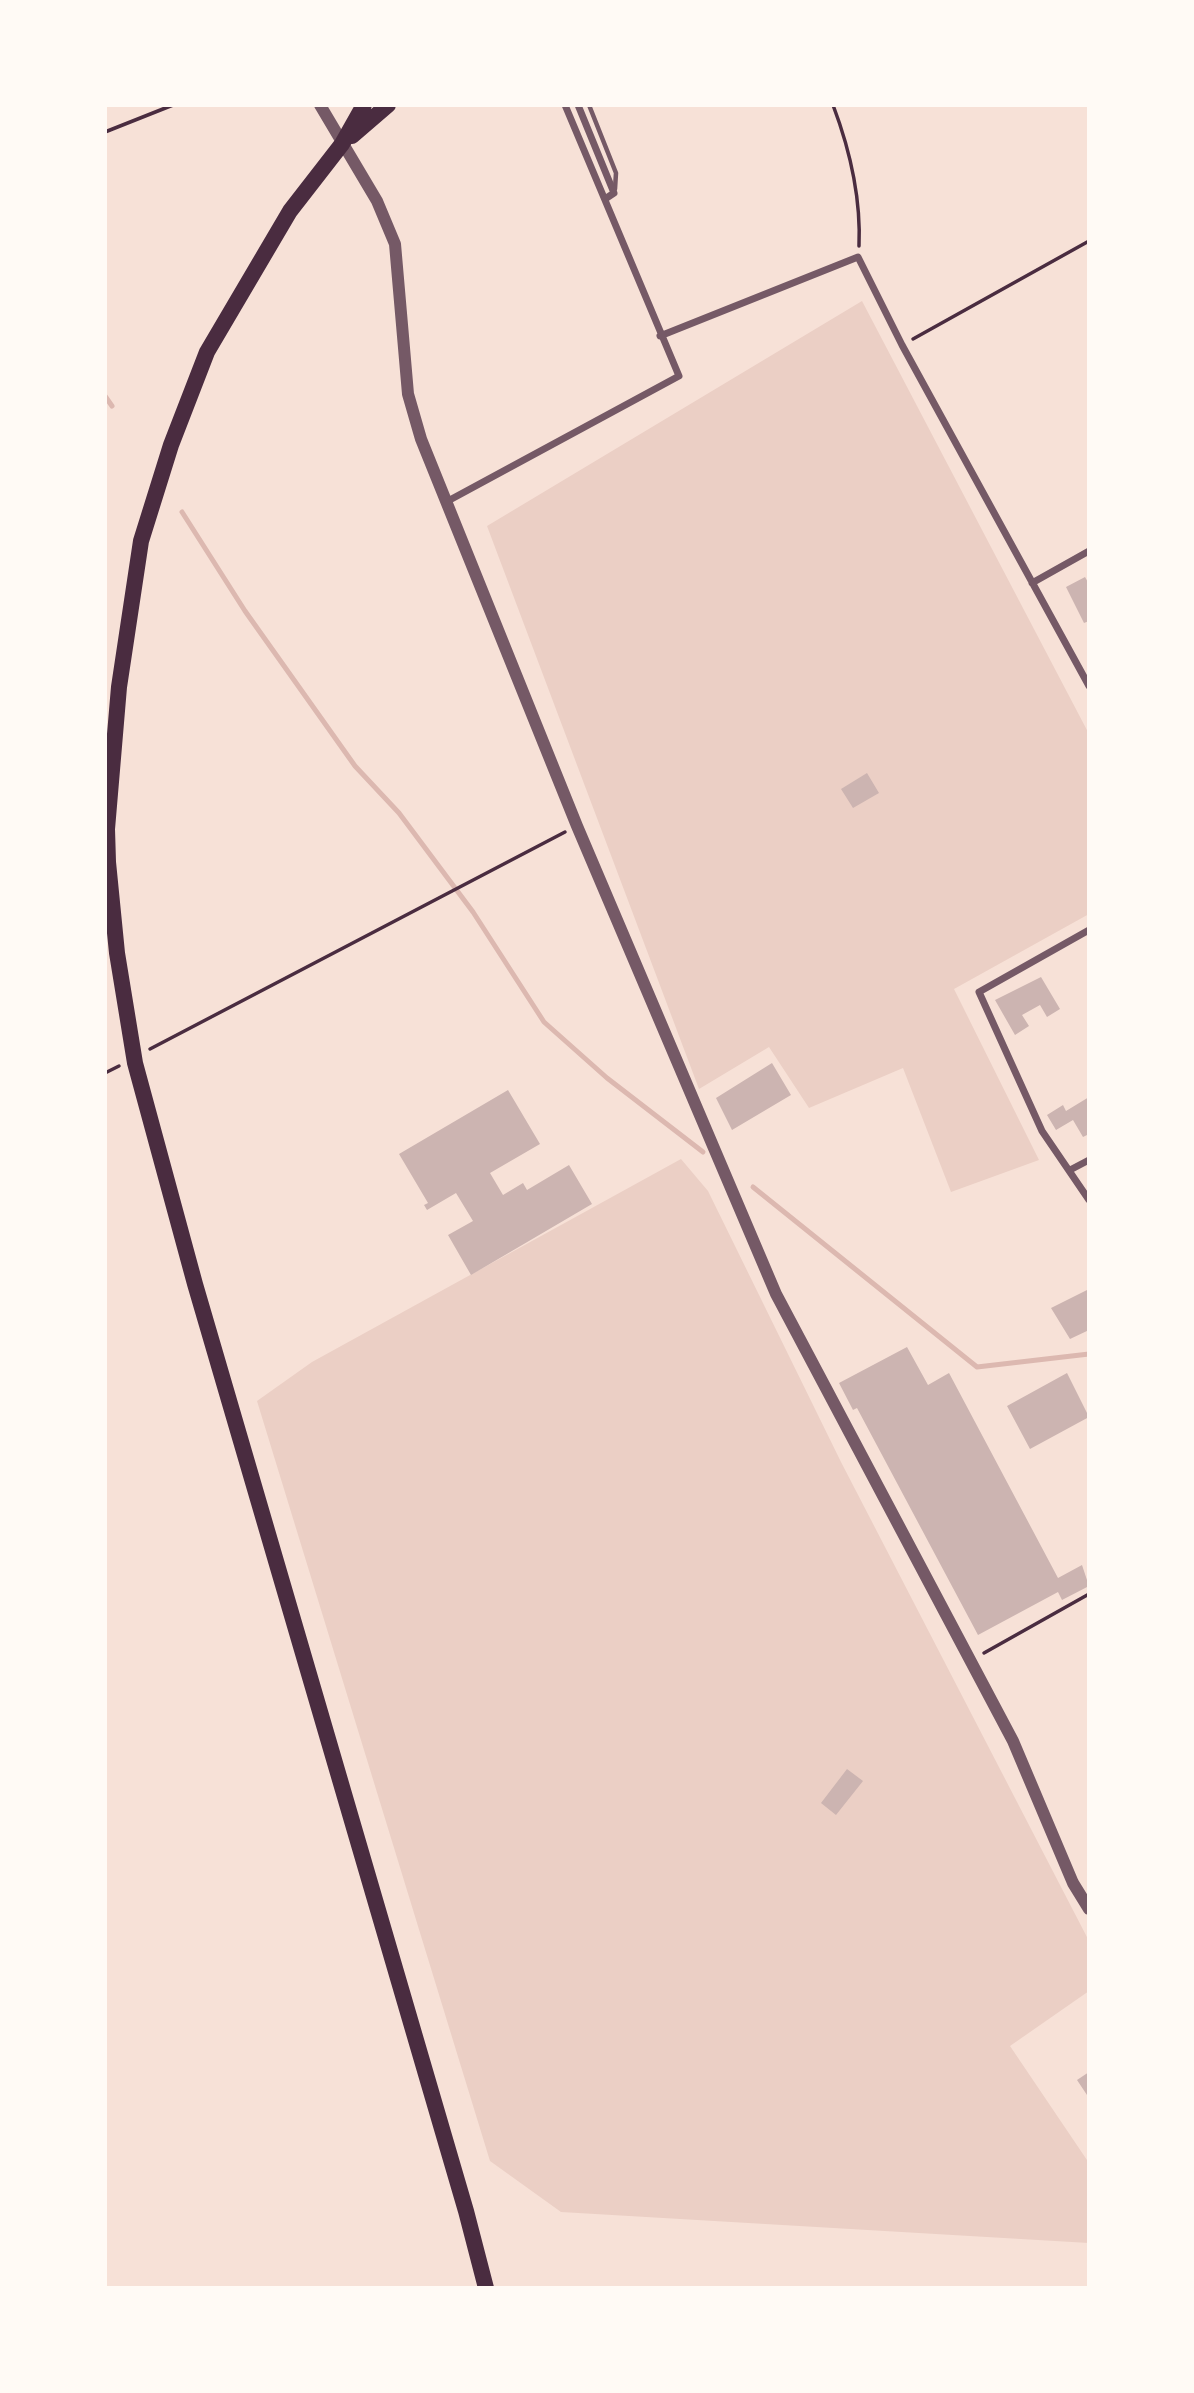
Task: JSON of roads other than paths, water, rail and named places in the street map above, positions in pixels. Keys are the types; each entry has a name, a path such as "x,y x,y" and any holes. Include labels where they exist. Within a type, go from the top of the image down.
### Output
{"highway":[{"path":"364,105 342,144 290,211 207,352 171,445 141,541 119,687 107,829 117,953 134,1057 195,1284 466,2211 486,2288"},
{"path":"342,144 388,105"}],"street":[{"path":"320,105 377,201 395,244 408,394 446,503 577,826 776,1294 1013,1741 1073,1883 1089,1909"},
{"path":"446,503 679,376 565,105"},
{"path":"578,105 614,193 605,199"},
{"path":"660,336 858,257 902,345 1089,686"},
{"path":"1031,583 1089,551"},
{"path":"1089,930 979,992 1042,1131 1089,1200"},
{"path":"1070,1170 1089,1160"}],"lane":[{"path":"589,105 616,173 614,193"}],"waterway":[{"path":"105,396 112,406"},
{"path":"182,512 245,611 355,766 399,813 473,912 544,1022 607,1078 703,1152"},
{"path":"753,1187 977,1367 1089,1354"}]}
